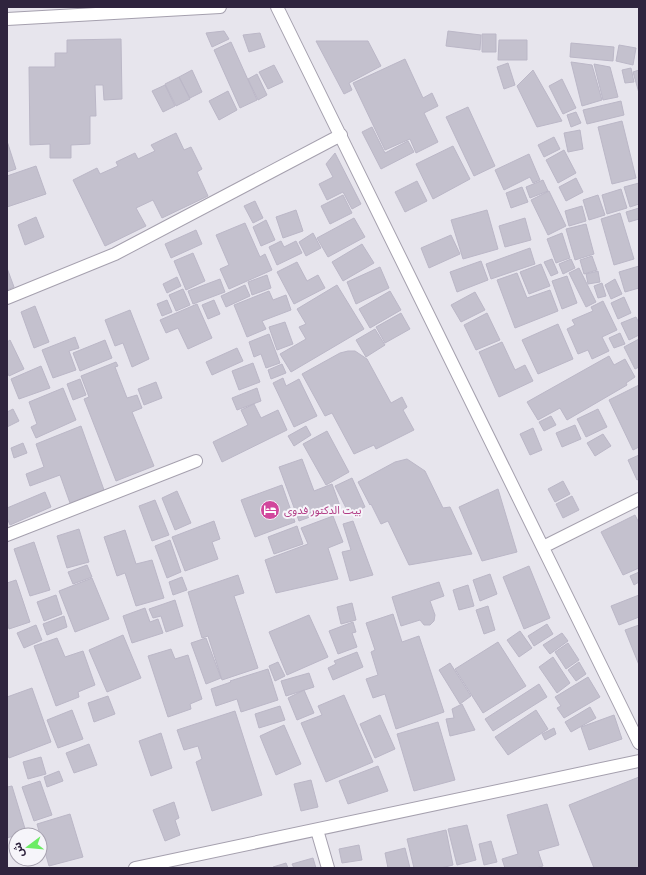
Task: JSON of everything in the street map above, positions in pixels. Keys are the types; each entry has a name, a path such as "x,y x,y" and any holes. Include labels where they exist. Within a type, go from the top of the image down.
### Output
{"street":[{"path":"7,19 220,7"},
{"path":"277,7 639,743"},
{"path":"7,298 114,254 341,135"},
{"path":"7,535 196,461"},
{"path":"542,547 639,499"},
{"path":"135,868 639,761"},
{"path":"317,830 328,868"}],"building":[{"path":"224,31 229,39 212,47 206,33"},
{"path":"448,31 481,35 480,50 446,46"},
{"path":"260,33 265,47 249,52 243,35"},
{"path":"482,34 496,34 496,52 482,52"},
{"path":"121,39 122,99 104,100 103,85 95,85 96,116 90,116 90,144 71,145 71,158 50,158 50,144 30,145 29,67 55,67 55,53 67,53 67,40"},
{"path":"499,40 527,40 527,60 498,60"},
{"path":"316,41 368,41 381,66 349,83 352,90 344,94"},
{"path":"231,42 257,100 240,108 214,50"},
{"path":"571,43 614,47 613,61 570,57"},
{"path":"619,45 636,48 633,65 616,61"},
{"path":"405,59 423,98 432,93 438,106 424,113 438,142 416,153 410,139 385,150 353,83"},
{"path":"571,62 592,65 602,100 582,106"},
{"path":"508,63 515,85 504,89 497,67"},
{"path":"594,64 610,67 618,97 603,100"},
{"path":"274,65 283,82 268,89 259,72"},
{"path":"631,68 634,82 625,83 622,70"},
{"path":"192,70 202,92 190,98 179,77"},
{"path":"533,70 562,121 537,127 517,86"},
{"path":"639,70 639,93 633,72"},
{"path":"257,74 267,95 258,100 248,79"},
{"path":"179,77 190,99 176,106 165,84"},
{"path":"562,79 576,108 563,114 549,86"},
{"path":"165,85 175,106 163,112 152,91"},
{"path":"228,91 237,110 219,120 209,101"},
{"path":"621,101 624,115 587,124 583,110"},
{"path":"468,107 495,166 474,176 446,117"},
{"path":"576,112 581,123 571,127 567,115"},
{"path":"622,121 636,178 612,184 598,127"},
{"path":"372,127 385,153 408,141 414,152 381,169 362,132"},
{"path":"580,130 583,149 568,152 564,133"},
{"path":"176,133 184,150 191,147 202,169 197,172 208,196 162,218 153,200 136,208 146,226 105,246 73,180 97,168 100,174 118,166 116,162 135,153 138,159 155,151 151,145"},
{"path":"554,137 560,149 544,157 538,145"},
{"path":"7,141 16,169 7,172"},
{"path":"453,146 470,179 433,199 416,164"},
{"path":"564,150 576,173 558,183 546,160"},
{"path":"335,153 361,204 352,209 343,192 327,200 319,184 333,177 326,164"},
{"path":"529,154 540,180 533,183 530,177 504,190 495,170"},
{"path":"36,166 46,194 7,207 7,176"},
{"path":"576,178 583,192 566,201 559,187"},
{"path":"543,180 548,191 530,198 526,187"},
{"path":"417,181 427,201 405,212 395,192"},
{"path":"639,183 639,204 630,207 624,187"},
{"path":"522,187 528,202 511,208 506,193"},
{"path":"621,189 627,208 607,214 602,195"},
{"path":"549,191 566,226 548,235 531,200"},
{"path":"343,195 352,213 330,224 321,206"},
{"path":"598,195 605,215 589,220 583,200"},
{"path":"255,201 263,218 253,223 244,206"},
{"path":"582,206 586,221 569,226 565,211"},
{"path":"639,208 639,219 629,222 626,212"},
{"path":"296,210 303,231 283,238 276,217"},
{"path":"487,210 498,249 463,259 451,220"},
{"path":"620,213 634,259 614,265 601,219"},
{"path":"36,217 44,237 25,245 18,225"},
{"path":"354,218 365,237 328,257 317,238"},
{"path":"525,218 531,240 505,247 499,226"},
{"path":"266,220 275,240 261,246 253,227"},
{"path":"245,223 260,257 265,254 272,270 229,289 220,269 229,265 216,235"},
{"path":"586,224 594,254 575,260 566,229"},
{"path":"196,230 202,244 171,258 165,244"},
{"path":"313,233 321,248 306,256 299,242"},
{"path":"562,233 570,258 556,263 547,239"},
{"path":"451,235 460,254 429,268 421,248"},
{"path":"281,241 284,247 296,241 302,253 277,265 269,247"},
{"path":"362,244 374,263 343,281 332,262"},
{"path":"530,248 535,264 491,279 486,264"},
{"path":"193,253 205,281 186,290 174,261"},
{"path":"592,256 597,270 584,274 580,260"},
{"path":"552,259 558,273 551,276 544,262"},
{"path":"571,259 575,268 563,274 559,264"},
{"path":"481,261 488,280 457,292 450,272"},
{"path":"297,262 307,281 318,275 325,288 294,304 277,272"},
{"path":"541,264 550,286 529,294 520,272"},
{"path":"639,266 639,288 625,292 619,272"},
{"path":"380,267 389,288 356,304 347,282"},
{"path":"7,268 14,287 7,290"},
{"path":"579,268 596,302 586,307 569,273"},
{"path":"598,271 600,282 588,284 586,274"},
{"path":"517,273 527,298 550,290 558,311 515,328 497,280"},
{"path":"267,275 271,288 252,295 248,282"},
{"path":"567,276 577,303 562,309 552,281"},
{"path":"177,277 181,286 167,293 163,284"},
{"path":"220,279 225,292 193,304 188,291"},
{"path":"615,279 622,294 611,299 605,285"},
{"path":"602,283 606,296 598,298 594,286"},
{"path":"245,285 250,296 226,307 221,296"},
{"path":"337,285 364,329 291,372 280,354 306,339 299,327 306,324 297,309"},
{"path":"183,289 190,305 176,311 169,295"},
{"path":"269,291 273,300 286,295 291,310 262,321 266,329 247,337 234,305"},
{"path":"390,291 401,310 370,328 359,309"},
{"path":"475,292 485,310 461,322 451,305"},
{"path":"624,297 631,313 618,319 611,303"},
{"path":"167,300 172,312 162,316 157,304"},
{"path":"214,300 220,314 208,319 202,305"},
{"path":"603,301 617,330 602,337 609,351 592,359 588,350 578,354 567,329 575,325 572,320 593,311 591,307"},
{"path":"197,304 212,338 188,349 178,328 166,333 160,320"},
{"path":"35,306 49,342 34,348 21,312"},
{"path":"130,310 149,359 132,367 123,343 115,346 105,320"},
{"path":"401,313 410,329 385,343 376,327"},
{"path":"487,313 500,340 476,350 464,325"},
{"path":"636,317 639,323 639,335 629,340 621,323"},
{"path":"285,322 293,344 277,350 269,327"},
{"path":"558,324 573,359 538,374 522,340"},
{"path":"375,329 385,345 366,357 356,340"},
{"path":"620,333 625,344 614,348 609,338"},
{"path":"269,334 280,363 266,368 261,354 254,357 249,342"},
{"path":"75,337 79,348 69,351 76,370 53,378 42,350"},
{"path":"639,339 639,367 635,369 624,347"},
{"path":"10,340 24,369 9,376 7,371 7,342"},
{"path":"105,340 112,358 80,371 73,353"},
{"path":"502,342 515,370 525,365 533,381 499,397 479,352"},
{"path":"237,348 243,361 212,375 206,362"},
{"path":"355,351 367,359 391,403 402,397 407,407 403,410 414,430 376,449 374,445 354,454 332,413 325,416 302,374 340,353"},
{"path":"609,356 614,365 625,359 635,377 626,383 627,385 567,420 560,408 538,420 527,402"},
{"path":"116,362 118,366 115,367 127,398 137,395 142,408 132,412 154,466 116,481 84,399 89,397 81,376"},
{"path":"253,363 260,382 239,390 232,371"},
{"path":"282,364 286,373 271,379 268,370"},
{"path":"41,366 50,388 19,399 11,379"},
{"path":"283,378 286,386 299,379 317,416 294,427 273,383"},
{"path":"80,379 86,395 73,400 67,384"},
{"path":"156,382 162,398 144,405 138,389"},
{"path":"639,385 639,447 633,450 609,400"},
{"path":"63,388 76,420 36,438 31,427 37,424 29,402"},
{"path":"257,388 261,401 237,410 232,398"},
{"path":"254,404 261,418 278,410 287,430 222,462 213,442 248,425 241,410"},
{"path":"13,409 19,421 7,427 7,412"},
{"path":"598,409 607,427 586,437 577,419"},
{"path":"551,416 556,425 544,431 539,422"},
{"path":"575,425 581,439 562,447 556,433"},
{"path":"81,426 104,490 70,503 60,475 30,486 26,474 44,467 36,444"},
{"path":"306,426 311,435 294,446 288,436"},
{"path":"533,428 542,450 530,455 520,434"},
{"path":"327,431 349,472 326,485 303,444"},
{"path":"603,434 611,446 595,456 587,443"},
{"path":"23,443 27,453 14,458 11,448"},
{"path":"639,455 639,479 637,480 628,460"},
{"path":"302,459 314,491 332,484 340,506 299,521 279,467"},
{"path":"407,459 425,471 443,508 450,507 472,554 409,565 388,521 381,524 358,482 395,462"},
{"path":"352,478 365,507 349,514 335,486"},
{"path":"563,481 570,494 555,502 548,489"},
{"path":"282,485 295,522 255,537 241,500"},
{"path":"498,489 517,552 482,561 459,507"},
{"path":"177,491 191,523 175,530 162,498"},
{"path":"45,492 51,507 10,525 7,518 7,508"},
{"path":"572,496 579,510 563,518 556,504"},
{"path":"155,500 169,535 152,541 139,506"},
{"path":"635,515 639,523 639,568 623,575 601,532"},
{"path":"333,516 343,542 328,548 338,579 276,593 265,560 308,544 301,528"},
{"path":"214,521 220,539 212,542 218,559 185,571 172,537"},
{"path":"353,521 373,575 350,581 342,552 351,550 343,524"},
{"path":"297,526 303,544 274,554 268,537"},
{"path":"79,529 89,562 67,568 57,536"},
{"path":"125,530 136,564 152,560 164,598 136,606 125,573 117,576 104,537"},
{"path":"170,540 181,572 167,578 155,546"},
{"path":"34,542 50,590 30,596 14,549"},
{"path":"87,565 92,577 73,584 68,572"},
{"path":"529,566 550,618 524,629 503,577"},
{"path":"639,572 639,582 634,585 630,576"},
{"path":"490,574 497,594 480,601 473,580"},
{"path":"238,575 244,593 234,596 258,668 222,680 208,636 202,638 188,592"},
{"path":"182,577 187,590 173,595 169,582"},
{"path":"92,578 109,619 75,632 59,591"},
{"path":"16,580 30,622 9,629 7,622 7,583"},
{"path":"439,582 444,596 430,601 435,615 434,621 430,625 424,625 420,620 401,626 392,597"},
{"path":"468,585 474,606 459,610 453,590"},
{"path":"56,595 62,614 44,621 37,602"},
{"path":"639,595 639,617 619,625 611,606"},
{"path":"175,600 183,626 166,632 161,616 153,618 149,609"},
{"path":"352,603 356,620 341,624 337,607"},
{"path":"488,606 495,630 484,634 476,610"},
{"path":"145,608 150,622 158,619 163,633 132,643 123,616"},
{"path":"393,614 402,642 419,636 444,712 396,729 385,694 373,698 366,679 378,675 371,652 375,650 366,623"},
{"path":"309,615 328,657 287,675 269,632"},
{"path":"64,616 67,627 47,635 43,624"},
{"path":"353,622 356,632 352,633 357,647 338,654 329,631"},
{"path":"547,624 553,634 534,646 528,636"},
{"path":"36,625 42,640 24,648 17,633"},
{"path":"639,625 639,665 625,630"},
{"path":"520,631 532,648 519,657 507,640"},
{"path":"562,633 568,641 550,654 543,645"},
{"path":"123,635 141,678 107,692 89,650"},
{"path":"57,638 65,657 83,651 95,685 78,692 79,697 56,706 34,646"},
{"path":"206,638 221,678 206,684 191,643"},
{"path":"498,642 526,686 483,713 455,669"},
{"path":"568,643 579,660 566,669 555,652"},
{"path":"171,649 175,659 188,655 202,699 190,704 191,709 168,717 148,656"},
{"path":"357,652 363,667 333,680 328,668 336,664 334,661"},
{"path":"553,657 570,683 557,693 539,667"},
{"path":"278,662 285,676 275,681 269,666"},
{"path":"579,662 586,674 576,681 568,670"},
{"path":"450,663 471,696 460,704 439,670"},
{"path":"268,669 278,700 241,712 237,699 216,706 211,689 231,682 230,681"},
{"path":"309,673 314,687 286,696 281,681"},
{"path":"588,677 600,697 564,718 557,708 561,706 555,697"},
{"path":"539,684 547,697 493,731 485,719"},
{"path":"32,688 51,742 9,758 7,753 7,697"},
{"path":"304,690 314,713 297,720 288,698"},
{"path":"344,695 373,762 326,782 301,723 322,715 318,706"},
{"path":"108,696 115,714 94,722 88,703"},
{"path":"462,704 475,730 450,736 446,719 454,718 452,709"},
{"path":"280,706 285,720 259,728 255,714"},
{"path":"590,707 596,718 571,732 565,722"},
{"path":"72,710 83,739 58,748 47,720"},
{"path":"536,710 548,729 508,755 495,737"},
{"path":"235,711 262,795 212,811 196,762 202,759 198,746 184,750 177,730"},
{"path":"380,715 395,749 375,758 360,724"},
{"path":"614,715 622,739 589,750 581,727"},
{"path":"438,722 455,780 414,791 397,734"},
{"path":"284,725 301,764 276,775 260,736"},
{"path":"554,728 556,734 545,740 542,734"},
{"path":"161,733 172,768 151,776 139,741"},
{"path":"89,744 97,765 74,773 66,753"},
{"path":"41,757 46,774 28,779 23,762"},
{"path":"378,766 388,791 348,804 339,781"},
{"path":"59,771 63,781 47,787 44,777"},
{"path":"639,777 639,868 594,868 569,805"},
{"path":"311,780 318,807 301,811 294,784"},
{"path":"40,781 52,815 34,821 22,787"},
{"path":"12,786 24,827 8,827 7,838 7,787"},
{"path":"174,802 179,818 175,820 180,835 165,841 153,810"},
{"path":"547,804 559,845 538,851 543,866 536,868 505,868 502,859 518,854 507,815"},
{"path":"70,814 83,857 49,866 48,827 38,827 37,824"},
{"path":"467,825 476,860 457,865 448,829"},
{"path":"446,830 453,865 441,868 414,868 407,839"},
{"path":"491,841 497,862 484,865 479,844"},
{"path":"359,845 362,860 342,863 339,849"},
{"path":"405,848 410,868 388,868 385,853"},
{"path":"313,858 316,868 294,868 292,864"},
{"path":"286,863 288,868 273,868 273,867"}],"place":[{"name":"بيت الدكتور فدوى","path":"270,510"}]}
